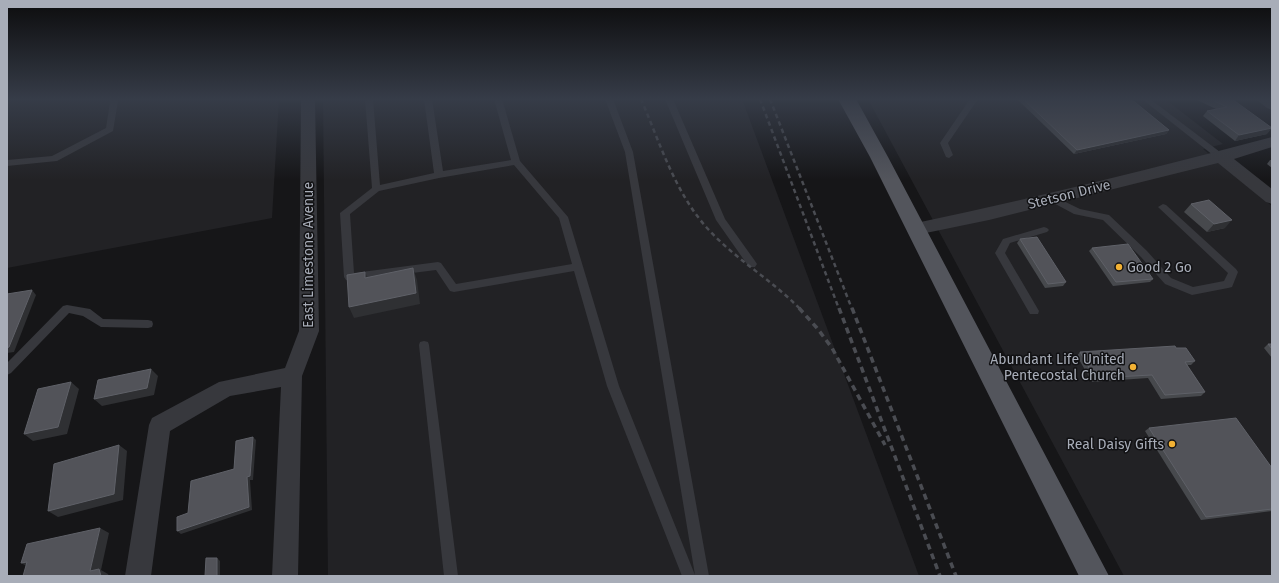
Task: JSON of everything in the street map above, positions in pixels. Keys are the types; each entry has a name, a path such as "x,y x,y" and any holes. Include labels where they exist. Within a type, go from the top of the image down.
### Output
{"main road":[{"path":"861,126 1094,576"}],"street":[{"name":"East Limestone Avenue","path":"285,576 292,376 309,331 308,126"},
{"name":"Stetson Drive","path":"916,230 1221,157 1229,153 1272,142"},
{"path":"1221,157 1272,198"},
{"path":"138,576 160,424 226,388 292,376"}],"lane":[{"path":"7,163 54,159 110,129 110,126"},
{"path":"371,126 376,189"},
{"path":"432,126 439,175"},
{"path":"506,126 516,162 563,217 613,386 689,576"},
{"path":"619,126 629,152 702,576"},
{"path":"681,126 721,220 752,264"},
{"path":"949,155 944,143 955,126"},
{"path":"1182,126 1221,157"},
{"path":"516,162 439,175 376,189 345,213 349,277 438,266 454,288 578,267"},
{"path":"1051,198 1067,209 1088,215 1106,217 1144,254 1168,281 1192,291 1228,284 1233,272 1162,207"},
{"path":"1034,312 1000,253 1006,241 1044,230"},
{"path":"7,370 67,309 86,312 101,323 148,324"},
{"path":"424,345 451,576"}],"shaded area":[{"path":"7,126 277,126 272,218 7,268"},
{"path":"323,126 752,126 919,576 328,576"},
{"path":"883,126 1200,126 1223,144 1203,149 1272,206 1272,576 1124,576"}],"building":[{"path":"1052,126 1164,126 1169,130 1077,150"},
{"path":"1227,126 1270,126 1272,128 1239,135"},
{"path":"1209,200 1232,220 1214,224 1191,204"},
{"path":"1037,237 1066,282 1048,284 1020,239"},
{"name":"Good 2 Go","path":"1128,244 1153,279 1116,282 1092,248"},
{"path":"413,268 416,293 349,307 347,275 365,272 365,278"},
{"path":"32,290 9,347 7,348 7,294"},
{"name":"Abundant Life United Pentecostal Church","path":"1175,346 1176,348 1186,348 1195,361 1185,362 1205,392 1165,395 1152,375 1095,378 1080,352"},
{"path":"151,369 147,388 94,399 98,380"},
{"path":"71,382 58,427 24,434 38,389"},
{"path":"1236,418 1272,468 1272,509 1206,517 1149,428"},
{"path":"253,437 250,476 247,477 249,507 177,531 177,517 188,513 191,481 234,469 236,441"},
{"path":"119,445 114,494 48,511 54,464"},
{"path":"100,528 90,571 99,569 101,576 23,576 27,562 21,563 27,544"},
{"path":"206,558 217,558 217,576 205,576"}],"railway":[{"path":"652,126 677,184 696,215 730,250 778,288 799,308"},
{"path":"770,126 839,309"},
{"path":"781,126 852,309"},
{"path":"799,308 832,348 885,445"},
{"path":"839,308 940,576"},
{"path":"852,308 956,576"}],"place":[{"name":"Good 2 Go","path":"1119,267"},
{"name":"Abundant Life United Pentecostal Church","path":"1133,367"},
{"name":"Real Daisy Gifts","path":"1172,444"}]}
